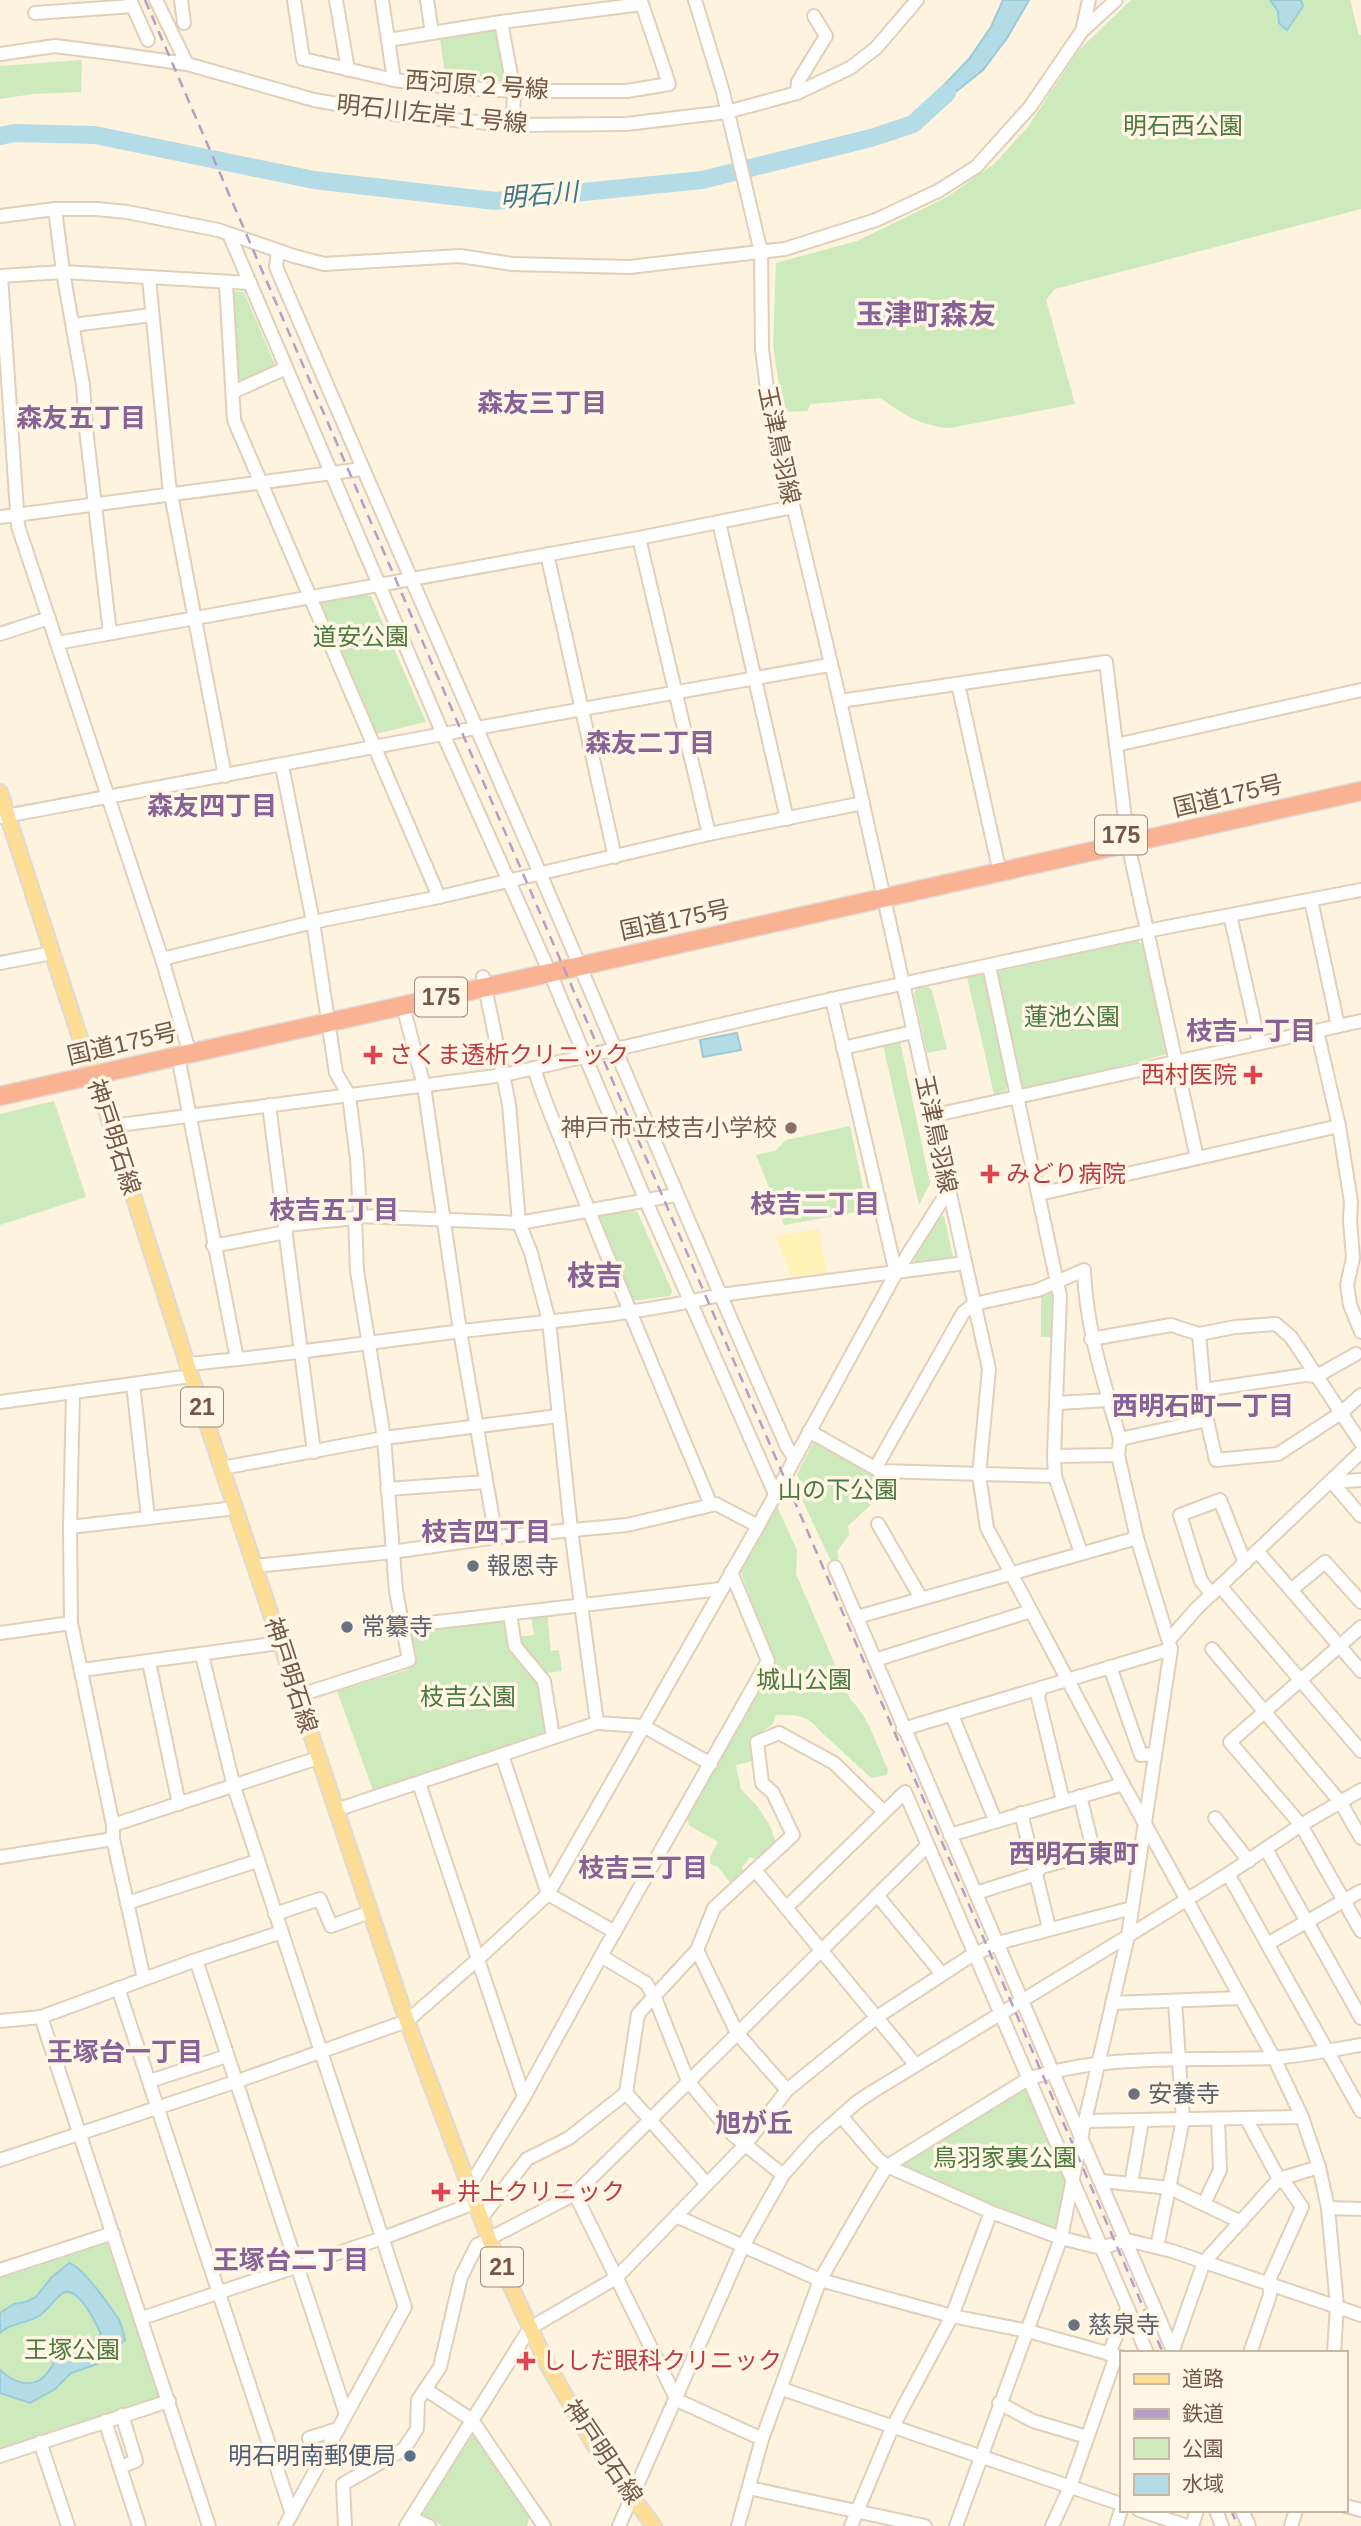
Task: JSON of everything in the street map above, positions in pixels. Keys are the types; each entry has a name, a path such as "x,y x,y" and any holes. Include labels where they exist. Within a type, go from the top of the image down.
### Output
{"highway":[{"name":"国道175号","path":"1127,839 1361,780"},
{"name":"国道175号","path":"0,1084 93,1070 186,1051 1127,839 1361,791"},
{"name":"国道175号","path":"328,1017 403,1006 485,982"},
{"name":"国道175号","path":"0,1096 93,1070"}],"main road":[{"name":"神戸明石線","path":"0,792 4,817 93,1070 318,1758 407,2021 469,2187 489,2239 530,2328 571,2408 631,2497 654,2526"}],"street":[{"path":"156,0 187,64"},
{"path":"181,0 184,23"},
{"name":"西河原２号線","path":"294,0 303,59 348,70 394,80 449,87 514,91 627,92 669,84 642,4 586,5"},
{"path":"336,0 348,70"},
{"path":"382,0 394,80"},
{"path":"427,0 432,33"},
{"name":"玉津鳥羽線","path":"695,0 727,112 761,252 764,378 768,405 829,665 840,701 989,1370 979,1475 988,1528 1123,1784 1274,2058 1302,2117 1319,2167 1328,2208 1337,2306 1334,2351"},
{"name":"明石川左岸１号線","path":"0,54 55,46 187,64 314,100 406,116 513,125 626,124 727,112 797,93 850,68 876,48 917,0"},
{"path":"1082,31 1089,0"},
{"path":"0,216 55,209 127,212 229,234 324,264 460,256 512,264 629,267 785,249 876,220 939,191 976,167 1030,107 1082,31 1116,0"},
{"path":"35,13 132,3 148,40"},
{"path":"388,40 586,5"},
{"path":"797,93 798,82 826,36 814,16"},
{"path":"501,22 514,91 513,125"},
{"path":"55,209 83,385 110,634"},
{"path":"229,234 443,734 510,881 646,1201 775,1494"},
{"path":"278,251 276,267 362,469 540,874 676,1195 794,1458"},
{"path":"236,1359 188,1116 186,1051 162,959 18,526 1,276 63,272 226,284 250,283"},
{"path":"149,278 169,484 225,776"},
{"path":"226,284 234,420 439,897"},
{"path":"74,325 152,315"},
{"path":"233,392 286,368"},
{"path":"0,517 362,469"},
{"path":"57,643 639,538 793,507"},
{"path":"719,522 787,819"},
{"path":"639,538 709,834"},
{"path":"547,554 615,857"},
{"path":"0,634 49,618"},
{"path":"840,701 1106,662 1127,839 1196,1158"},
{"path":"4,817 829,665"},
{"path":"958,684 999,868"},
{"path":"1116,745 1361,690"},
{"path":"282,766 313,922 336,1073 349,1095 358,1217 357,1271 384,1438 396,1591 409,1660 298,1696"},
{"path":"162,959 313,922 439,897 709,834 863,803"},
{"path":"111,1126 504,1075 832,999 1148,931 1361,890"},
{"path":"1311,900 1338,1026"},
{"path":"1230,915 1259,1043"},
{"path":"0,963 52,953"},
{"path":"989,966 1058,1281 1060,1296 1055,1476 1081,1553"},
{"path":"485,982 509,1104 519,1223 531,1253 549,1321 571,1530 597,1723"},
{"path":"832,999 896,1273"},
{"path":"403,1006 424,1086 460,1331 496,1536"},
{"path":"931,1116 1361,1021"},
{"path":"1317,1031 1356,1201 1350,1220 1353,1258 1347,1285 1350,1305 1361,1332"},
{"path":"843,1048 913,1032"},
{"path":"534,1068 543,1100 566,1151 587,1210 711,1505"},
{"path":"269,1105 314,1452"},
{"path":"1039,1194 1339,1126"},
{"path":"0,2160 235,2082 407,2021 548,1894 758,1526 896,1273 948,1191"},
{"path":"213,1246 286,1229 358,1217 519,1223 676,1195"},
{"path":"0,1402 133,1384 236,1359 629,1311 720,1295 965,1264"},
{"path":"876,1467 963,1313 974,1304 1038,1290 1084,1270 1085,1301 1091,1339 1120,1438 1118,1455 1137,1538 1170,1644 1128,1936 1081,2138 1061,2238 956,2526"},
{"path":"1091,1339 1171,1325 1199,1334 1235,1327 1276,1324 1291,1337 1361,1443"},
{"path":"1199,1334 1208,1420 1216,1460 1278,1454 1341,1413 1361,1395"},
{"path":"1205,1390 1317,1376 1356,1354"},
{"path":"133,1384 148,1518"},
{"path":"73,1394 71,1623 113,1825 113,1839 144,1979"},
{"path":"1057,1403 1109,1400"},
{"path":"222,1468 384,1438 558,1416"},
{"path":"1120,1438 1208,1420"},
{"path":"809,1431 880,1471 1055,1476"},
{"path":"903,1729 1110,1667 1170,1644 1216,1590 1361,1452"},
{"path":"1054,1456 1118,1455"},
{"path":"1332,1482 1361,1480"},
{"path":"387,1489 486,1482"},
{"path":"1332,1482 1361,1516"},
{"path":"1245,1563 1220,1500 1180,1515 1201,1581 1216,1590 1301,1678 1361,1751"},
{"path":"255,1566 392,1552 496,1536 627,1525 716,1504 758,1526"},
{"path":"70,1527 236,1508"},
{"path":"878,1524 921,1598"},
{"path":"857,1617 1137,1538"},
{"path":"1258,1552 1361,1671"},
{"path":"1291,1590 1325,1562 1361,1602"},
{"path":"835,1567 1173,2351"},
{"path":"469,2187 524,2096 768,1661 732,1572"},
{"path":"403,1626 721,1589"},
{"path":"875,1660 1031,1611"},
{"path":"510,1614 515,1646 544,1681 552,1737"},
{"path":"0,1633 71,1623"},
{"path":"1361,1627 1230,1742 1301,1825 1361,1931"},
{"path":"82,1670 280,1643"},
{"path":"1212,1649 1341,1803 1361,1838"},
{"path":"202,1655 234,1787 257,1861 405,2307 288,2522"},
{"path":"149,1662 179,1804"},
{"path":"1110,1667 1141,1755 1155,1754"},
{"path":"1041,1688 1038,1697 1063,1801"},
{"path":"952,1715 995,1820"},
{"path":"336,1810 597,1723 643,1726 711,1764"},
{"path":"482,2217 527,2160 569,2138 626,2093 638,2014 697,1950 714,1908 793,1835 773,1793 762,1783 757,1742 779,1733 834,1763 883,1811"},
{"path":"502,1755 548,1894 615,1932"},
{"path":"113,1825 318,1758"},
{"path":"419,1783 524,2096"},
{"path":"950,1835 1123,1784"},
{"path":"619,2526 743,2246 783,2175 814,2140 864,2097 915,2064 1128,1936 1249,1861 1301,1825 1361,1790"},
{"path":"786,1908 905,1792 1146,2351"},
{"path":"976,1893 1036,1874 1041,1867 1094,1853 1080,1796"},
{"path":"1021,1813 1049,1928"},
{"path":"1214,1818 1249,1861"},
{"path":"0,1857 113,1839"},
{"path":"345,2526 344,2484 404,2449 417,2429 418,2399 440,2367 461,2277 477,2245 575,2194 927,1846"},
{"path":"1266,1849 1360,2014"},
{"path":"127,1903 257,1861"},
{"path":"755,1870 915,2064"},
{"path":"1228,1874 1361,2111"},
{"path":"1267,1944 1361,1891"},
{"path":"877,1895 942,1974"},
{"path":"275,1914 320,1899 331,1926 370,1912"},
{"path":"429,2526 409,2522 530,2328 616,2278 745,2145 787,2090 877,2017 975,1954 998,1943 1049,1928 1132,1908"},
{"path":"0,2021 41,2017 196,1960 282,1932"},
{"path":"697,1950 737,2033 787,2090"},
{"path":"601,1956 646,1983 655,1998 688,2081 732,2134 783,2175"},
{"path":"196,1960 346,2414"},
{"path":"118,1988 220,2294 288,2522"},
{"path":"1112,2003 1241,1998"},
{"path":"1157,2247 1184,2120 1175,2001"},
{"path":"41,2017 209,2526"},
{"path":"738,2526 762,2439 820,2280 887,2166 1028,2079 1053,2071 1098,2063 1274,2058 1361,2045"},
{"path":"150,2081 227,2056"},
{"path":"626,2093 707,2184"},
{"path":"841,2116 887,2166 991,2212 1061,2238 1101,2248 1127,2240 1157,2247 1361,2315"},
{"path":"1085,2122 1302,2117"},
{"path":"1246,2118 1279,2179 1286,2184 1302,2207 1270,2277 1271,2286 1251,2351"},
{"path":"1204,2204 1220,2170 1218,2119"},
{"path":"1131,2184 1142,2121"},
{"path":"1173,2351 1204,2262 1279,2179 1319,2167"},
{"path":"1101,2181 1170,2188 1241,2222"},
{"path":"575,2194 677,2400 762,2439"},
{"path":"142,2318 220,2294 477,2203"},
{"path":"1328,2208 1361,2209"},
{"path":"851,2526 892,2428 952,2316 991,2212"},
{"path":"678,2217 820,2280 952,2316 1028,2331 1115,2356"},
{"path":"0,2270 113,2233"},
{"path":"1052,2526 1070,2487 1115,2356 1127,2309"},
{"path":"425,2389 472,2420 537,2522"},
{"path":"782,2389 1120,2507"},
{"path":"0,2456 169,2401"},
{"path":"999,2403 1033,2421 1087,2437"},
{"path":"120,2467 136,2461 122,2415"},
{"path":"105,2421 139,2526"},
{"path":"318,2465 309,2438 338,2429"},
{"path":"40,2442 68,2526"},
{"path":"749,2488 925,2526"},
{"path":"1145,2512 1186,2526"}],"green space":[{"name":"明石西公園","path":"1131,0 1350,0 1361,35 1361,209 1055,289 1046,300 1075,404 950,428 921,422 880,398 811,404 807,411 783,412 773,345 776,263 857,241 947,197 994,164 1027,128 1078,51"},
{"path":"496,29 499,32 508,81 505,86 446,83 440,38"},
{"path":"82,60 81,92 33,94 0,99 0,66"},
{"path":"231,291 244,292 276,367 242,383 235,379"},
{"name":"道安公園","path":"371,596 426,722 375,734 319,608 320,603"},
{"name":"蓮池公園","path":"1137,941 1142,944 1167,1054 1025,1091 1018,1085 995,978 1000,971"},
{"path":"981,974 985,977 1008,1086 1005,1091 994,1094 967,977"},
{"path":"928,987 932,990 947,1049 927,1053 914,993 917,988"},
{"path":"900,1041 930,1183 919,1205 883,1045"},
{"path":"54,1101 86,1197 0,1225 0,1114"},
{"path":"850,1126 868,1210 784,1225 756,1155 775,1151 786,1140"},
{"path":"632,1209 638,1213 672,1291 670,1296 631,1301 597,1216"},
{"path":"944,1216 953,1256 950,1260 917,1266 914,1260 937,1218"},
{"path":"1054,1291 1054,1337 1041,1337 1041,1294"},
{"name":"山の下公園","path":"817,1440 890,1474 892,1485 848,1526 849,1535 837,1551 839,1558 831,1561 799,1493 804,1490 797,1474"},
{"name":"城山公園","path":"777,1506 797,1550 796,1574 850,1699 868,1723 888,1769 887,1775 871,1778 810,1721 794,1715 776,1715 772,1725 749,1739 753,1761 736,1765 741,1789 758,1807 770,1826 776,1843 757,1860 750,1857 742,1867 744,1873 732,1885 718,1867 710,1864 710,1857 718,1842 690,1826 686,1819 706,1777 766,1682 773,1663 740,1569"},
{"name":"枝吉公園","path":"547,1612 551,1651 559,1650 562,1671 540,1674 546,1731 544,1737 374,1793 337,1691 406,1670 416,1660 412,1639 419,1628 498,1619 507,1621 509,1649 518,1649 517,1637 534,1635 531,1615"},
{"name":"鳥羽家裏公園","path":"1027,2088 1068,2180 1057,2232 903,2169 901,2163"},
{"name":"王塚公園","path":"105,2239 113,2243 162,2393 156,2399 0,2450 0,2274"},
{"path":"473,2432 530,2512 527,2526 443,2526 424,2518 422,2513"}],"sand":[{"path":"818,1229 827,1273 791,1276 776,1236"}],"water":[{"path":"1003,0 1029,0 1007,38 983,70 924,117 940,89 969,59 991,27"},
{"path":"1270,0 1301,0 1303,6 1287,30 1279,23 1278,11"},
{"path":"737,1033 741,1050 703,1057 700,1040"},
{"path":"69,2263 88,2278 108,2304 119,2320 125,2340 97,2364 71,2373 55,2389 30,2403 0,2393 0,2370 24,2383 37,2382 61,2354 92,2341 101,2334 86,2306 75,2294 69,2292 60,2295 39,2316 0,2333 0,2313 14,2304 36,2297 51,2278"}],"waterway":[{"name":"明石川","path":"0,136 14,133 95,135 314,180 495,201 702,180 871,138 913,124 947,93"}],"railway":[{"path":"145,0 1162,2351"},
{"path":"1232,2512 1238,2526"}],"place":[{"name":"さくま透析クリニック","path":"373,1055"},
{"name":"西村医院","path":"1253,1075"},
{"name":"神戸市立枝吉小学校","path":"791,1128"},
{"name":"みどり病院","path":"990,1174"},
{"name":"報恩寺","path":"473,1566"},
{"name":"常纂寺","path":"347,1627"},
{"name":"安養寺","path":"1134,2094"},
{"name":"井上クリニック","path":"441,2192"},
{"name":"慈泉寺","path":"1074,2325"},
{"name":"ししだ眼科クリニック","path":"526,2361"},
{"name":"明石明南郵便局","path":"410,2456"}],"district":[{"name":"玉津町森友","path":"926,314"},
{"name":"森友三丁目","path":"542,403"},
{"name":"森友五丁目","path":"81,418"},
{"name":"森友二丁目","path":"650,743"},
{"name":"森友四丁目","path":"212,806"},
{"name":"枝吉一丁目","path":"1251,1031"},
{"name":"枝吉二丁目","path":"815,1204"},
{"name":"枝吉五丁目","path":"334,1210"},
{"name":"枝吉","path":"595,1275"},
{"name":"西明石町一丁目","path":"1203,1406"},
{"name":"枝吉四丁目","path":"486,1532"},
{"name":"西明石東町","path":"1074,1854"},
{"name":"枝吉三丁目","path":"643,1868"},
{"name":"王塚台一丁目","path":"125,2052"},
{"name":"旭が丘","path":"754,2123"},
{"name":"王塚台二丁目","path":"291,2260"}]}
